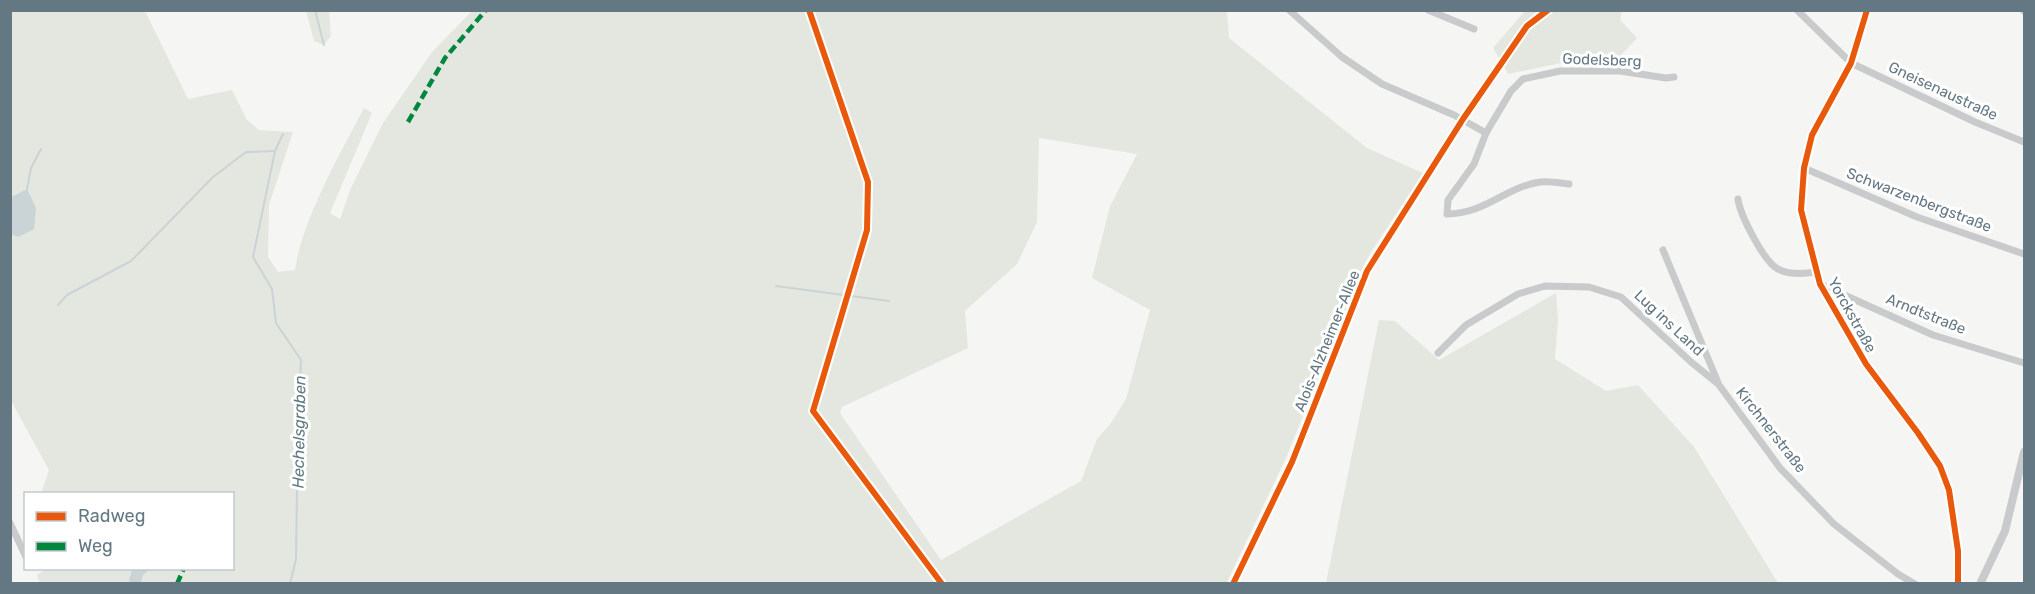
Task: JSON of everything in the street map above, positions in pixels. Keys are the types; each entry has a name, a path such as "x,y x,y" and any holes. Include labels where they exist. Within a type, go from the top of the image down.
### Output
{"street":[{"path":"1289,10 1342,57 1382,84 1463,119 1486,133"},
{"path":"1428,10 1474,29"},
{"name":"Alois-Alzheimer-Allee","path":"1233,584 1292,462 1367,271 1463,119 1527,26 1548,10"},
{"name":"Gneisenaustraße","path":"1797,10 1851,63 1975,122 2025,142"},
{"name":"Yorckstraße","path":"1867,10 1851,63 1812,135 1804,168 1801,210 1820,284 1866,364 1940,466 1949,490 1958,551 1958,584"},
{"name":"Godelsberg","path":"1569,184 1541,182 1519,189 1476,210 1447,214 1448,200 1474,164 1486,133 1511,91 1523,79 1560,71 1620,71 1666,78 1674,77"},
{"name":"Schwarzenbergstraße","path":"1804,168 1917,217 2025,254"},
{"path":"1738,200 1739,209 1754,240 1776,269 1799,274 1816,272"},
{"name":"Kirchnerstraße","path":"1663,250 1719,385 1780,468 1834,524 1898,574 1915,584"},
{"name":"Arndtstraße","path":"1820,284 1933,335 2025,363"},
{"name":"Lug ins Land","path":"1438,353 1466,325 1518,294 1545,286 1589,287 1621,297 1719,385"},
{"path":"1980,584 2005,531 2025,452"},
{"path":"10,523 24,553"}],"shaded area":[{"path":"11,10 145,11 188,99 232,90 247,120 259,130 293,132 269,205 268,257 278,272 295,270 305,230 333,166 364,108 372,113 330,213 340,219 350,190 383,123 432,52 472,11 1227,11 1229,38 1367,148 1423,173 1362,269 1286,458 1226,584 141,583 143,575 149,570 234,570 234,492 42,492 49,470 10,399 11,234 18,237 27,189 11,197","holes":["1039,138 1137,154 1110,206 1092,278 1150,310 1126,399 1111,423 1097,439 1081,481 941,560 840,413 842,407 968,348 965,311 1017,264 1037,222"]},
{"path":"306,11 329,11 331,36 324,45 314,41"},
{"path":"1525,11 1622,11 1620,20 1637,38 1614,63 1561,63 1508,74 1493,48"},
{"path":"27,189 36,208 34,229 18,237 11,234 11,197"},
{"path":"1556,293 1558,320 1555,359 1606,391 1638,385 1694,447 1778,583 1326,583 1379,320 1395,321 1439,360"},
{"path":"44,570 132,570 129,580 131,583 40,583 37,575"},
{"path":"132,570 149,570 143,575 141,583 131,584 129,580"}],"waterway":[{"path":"315,10 324,45"},
{"name":"Hechelsgraben","path":"283,134 275,151 253,257 272,289 276,323 301,360 296,559 290,584"},
{"path":"27,189 31,168 41,149"},
{"path":"58,305 67,295 131,261 213,177 246,152 275,151"},
{"path":"776,286 889,301"}],"marked path":[{"path":"408,122 445,58 486,10"},
{"path":"177,584 183,570"}],"cycle path":[{"path":"809,10 868,182 867,230 813,411 942,584"},
{"path":"1233,584 1292,462 1367,271 1463,119 1527,26 1548,10"},
{"path":"1867,10 1851,63 1812,135 1804,168 1801,210 1820,284 1866,364 1940,466 1949,490 1958,551 1958,584"}]}
